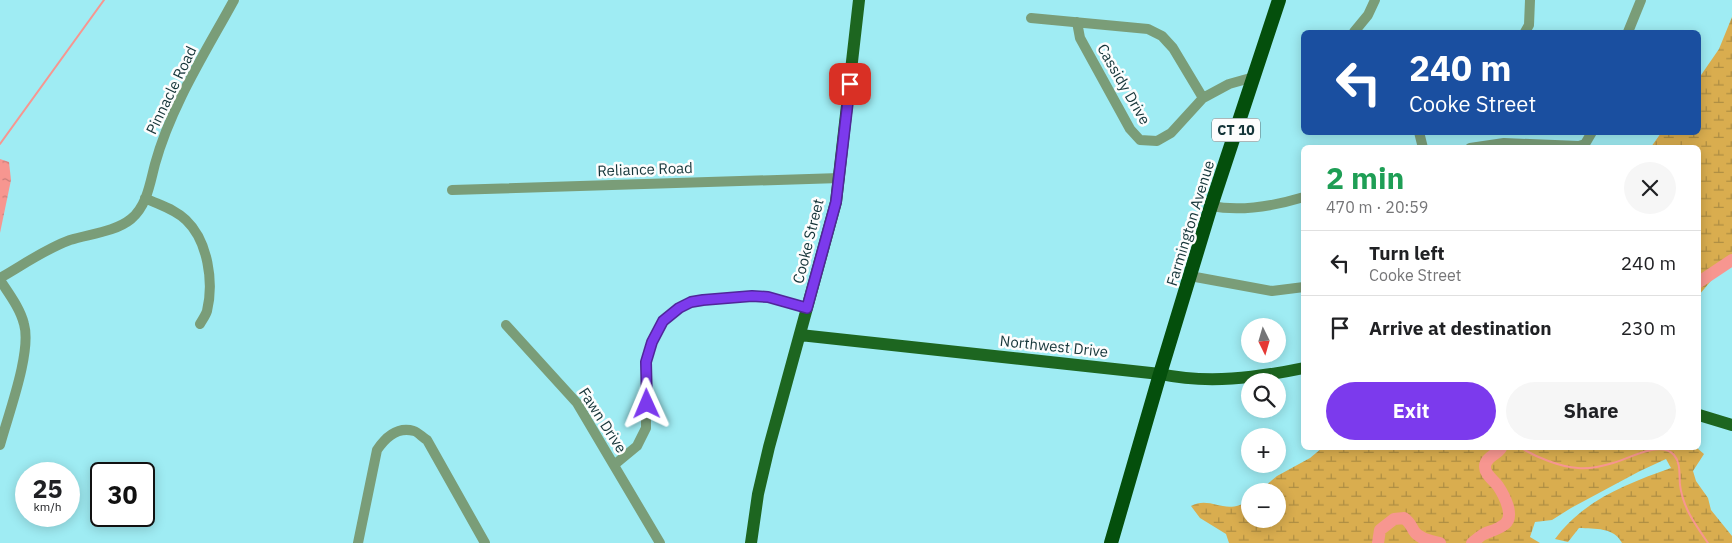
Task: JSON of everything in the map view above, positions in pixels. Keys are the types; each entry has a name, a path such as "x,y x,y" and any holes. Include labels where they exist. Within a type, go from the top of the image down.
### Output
{"highway":[{"name":"Farmington Avenue","path":"1111,543 1211,206 1279,0"}],"main road":[{"name":"Cooke Street","path":"751,543 758,494 769,447 828,234 840,178 859,0"},
{"name":"Northwest Drive","path":"800,335 1160,374 1189,379 1221,380 1256,377 1301,369"},
{"path":"1701,416 1732,425"}],"street":[{"name":"Pinnacle Road","path":"0,279 51,248 69,240 123,225 136,214 145,198 161,142 179,102 234,0"},
{"path":"1356,30 1368,15 1375,0"},
{"path":"1526,30 1529,24 1530,0"},
{"path":"1629,30 1640,0"},
{"name":"Cassidy Drive","path":"1030,18 1148,28 1162,36 1173,48 1204,98"},
{"name":"Cassidy Drive","path":"1077,22 1080,38 1130,129 1140,140 1157,141 1171,132 1204,98 1229,84 1254,77"},
{"path":"1578,145 1585,144 1590,135"},
{"path":"1487,145 1504,142 1533,145"},
{"name":"Reliance Road","path":"452,190 840,178"},
{"path":"145,198 174,211 186,220 204,248 210,279 207,312 200,324"},
{"path":"1211,206 1226,209 1247,209 1301,198"},
{"path":"1190,276 1272,291 1301,287"},
{"path":"0,279 25,326 26,353 0,445"},
{"path":"614,465 637,446 646,428 646,362 652,342 663,321 679,308 691,302 713,299 752,296 768,297 807,308"},
{"name":"Fawn Drive","path":"506,325 577,403 660,543"},
{"path":"358,543 377,450 386,438 399,431 414,431 427,440 485,543"}],"green space":[{"path":"1732,17 1732,256 1701,293 1701,145 1652,145 1660,135 1701,135 1701,75 1719,49"},
{"path":"1320,450 1699,450 1704,454 1693,471 1696,481 1708,498 1711,510 1732,536 1732,543 1622,543 1619,538 1609,531 1579,528 1568,542 1555,539 1566,525 1579,514 1607,495 1638,480 1671,468 1666,459 1640,471 1552,520 1535,522 1530,537 1540,543 1229,543 1226,534 1200,518 1191,506 1206,503 1234,507 1241,504 1241,528 1286,528 1286,483 1269,483 1277,476 1286,473 1286,471 1310,458"}],"water":[{"path":"0,159 9,162 11,180 0,233"}],"waterway":[{"path":"0,144 104,0"},
{"path":"1701,281 1732,260"},
{"path":"1472,543 1482,535 1503,526 1508,520 1509,511 1505,500 1498,486 1486,472 1485,467 1489,458 1499,450"},
{"path":"1525,450 1556,464 1582,468 1609,464 1653,450"},
{"path":"1664,450 1674,455 1678,462 1680,485 1684,501 1694,522 1708,543"},
{"path":"1378,543 1380,530 1394,519 1404,518 1419,536 1440,543"}],"route":[{"path":"647,404 646,362 652,342 663,321 679,308 691,302 703,300 752,296 768,297 807,308 836,202 850,84"}]}
